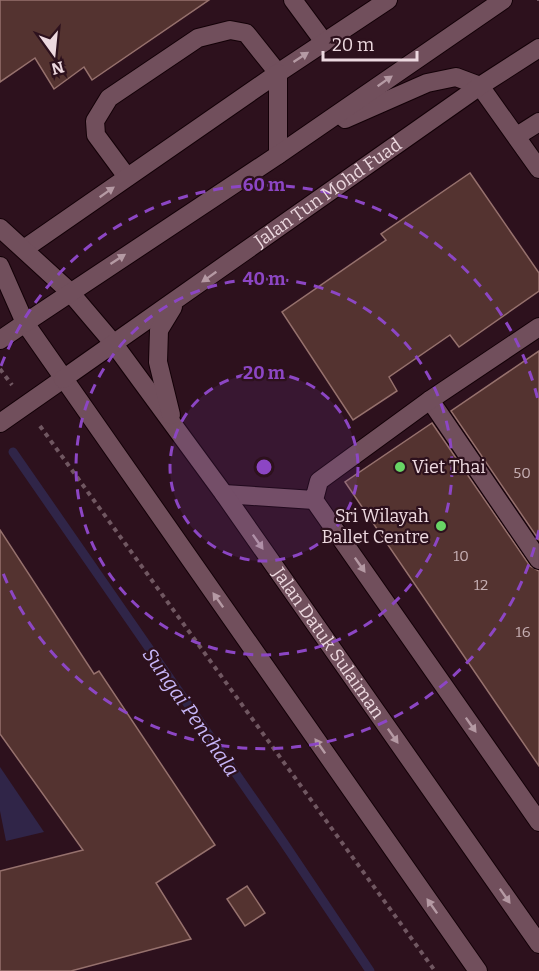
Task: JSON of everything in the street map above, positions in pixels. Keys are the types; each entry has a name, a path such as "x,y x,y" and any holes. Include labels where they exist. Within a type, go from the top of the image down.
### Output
{"main road":[{"path":"293,0 324,42"},
{"path":"0,340 69,291 278,155 503,0"},
{"path":"24,249 378,3"},
{"path":"127,177 96,135 95,121 109,98 198,38 231,30 246,33 278,72 278,155"},
{"name":"Jalan Tun Mohd Fuad","path":"0,423 480,86 539,48"},
{"path":"304,137 427,83 456,77 480,86 539,169"},
{"path":"517,136 539,122"},
{"name":"Jalan Datuk Sulaiman","path":"0,228 69,291 114,344 224,494 539,944"},
{"path":"0,266 25,323 477,971"},
{"path":"174,425 158,362 159,330 178,299"},
{"path":"314,500 319,481 430,400 539,327"},
{"path":"430,400 539,560"},
{"path":"224,494 314,500"},
{"path":"314,500 533,802 539,822"}],"path":[{"path":"0,369 435,971"}],"shaded area":[{"path":"0,767 44,832 6,841 0,811"}],"building":[{"path":"0,0 209,0 92,80 84,67 54,89 35,58 0,82"},
{"path":"470,173 539,273 539,291 459,347 450,335 389,377 397,391 353,420 282,312 386,240 381,234"},
{"path":"539,351 539,540 451,411"},
{"path":"432,423 530,566 539,571 539,766 345,482"},
{"path":"0,530 94,674 99,671 215,845 156,883 191,939 71,971 0,971 0,871 83,850 0,734"},
{"path":"247,886 265,913 245,926 227,899"}],"waterway":[{"name":"Sungai Penchala","path":"13,452 370,971"}],"place":[{"name":"Viet Thai","path":"400,467"},
{"name":"Sri Wilayah Ballet Centre","path":"441,526"}]}
